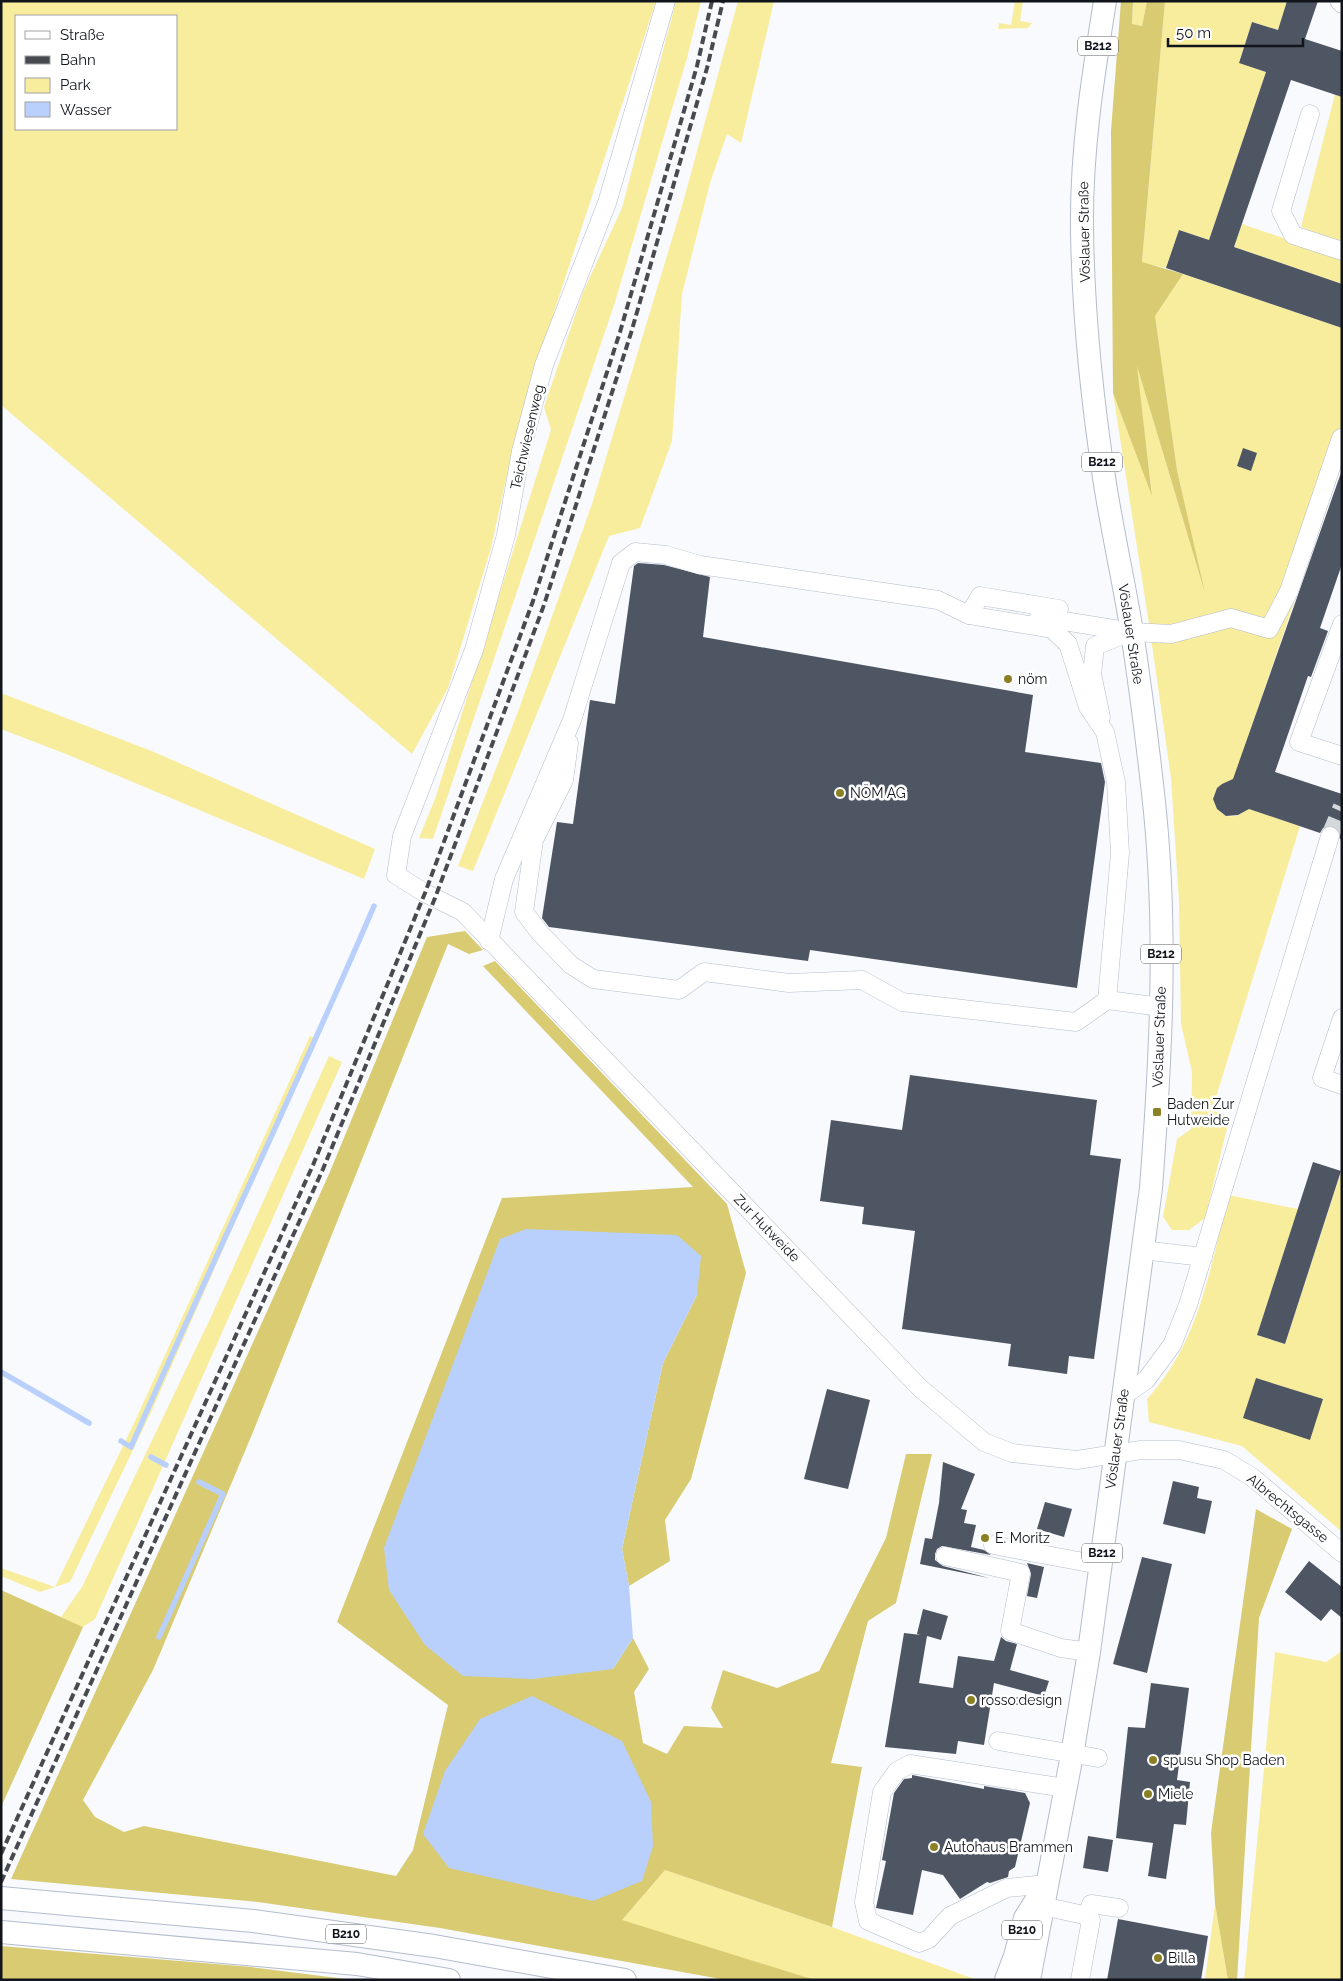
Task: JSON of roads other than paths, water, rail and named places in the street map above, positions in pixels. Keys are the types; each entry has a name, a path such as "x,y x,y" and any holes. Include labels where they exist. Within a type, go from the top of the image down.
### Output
{"main road":[{"name":"Vöslauer Straße","path":"1029,1980 1066,1788 1089,1652 1151,1188 1162,1007 1161,904 1153,795 1132,632 1105,484 1091,382 1082,229 1083,170 1091,90 1105,1"},
{"name":"B210","path":"1006,1980 1015,1956 1025,1918 1047,1884"},
{"name":"B210","path":"1,1898 64,1902 253,1921 425,1945 625,1980"},
{"name":"B210","path":"1,1932 357,1964 449,1980"}],"street":[{"name":"Teichwiesenweg","path":"463,912 425,893 396,874 402,836 474,650 506,535 521,450 544,365 607,202 666,1"},
{"path":"1339,1 1342,4"},
{"path":"1310,114 1281,210 1293,235 1342,251"},
{"path":"1107,1000 1120,853 1116,782 1092,674 1095,646 1132,632 1171,634 1231,618 1269,629 1289,590 1341,438"},
{"path":"490,941 504,879 572,720 621,564 635,552 666,555 700,565 938,600 969,615 1052,629 1068,644 1088,707 1105,732"},
{"path":"969,615 980,596 1104,616 1132,632"},
{"path":"1342,624 1299,742 1342,756"},
{"path":"572,720 564,780 534,840 524,912 540,933 571,965 592,978 679,990 704,972 789,983 862,980 902,1002 1076,1022 1107,1000 1162,1007"},
{"path":"1123,1396 1146,1380 1172,1345 1188,1306 1330,836"},
{"name":"Zur Hutweide","path":"463,912 920,1388 984,1442 1012,1453 1077,1460 1115,1455"},
{"path":"1342,1018 1322,1078 1342,1085"},
{"path":"1142,1250 1203,1257"},
{"name":"Albrechtsgasse","path":"1115,1455 1140,1450 1179,1450 1224,1460 1252,1477 1342,1553"},
{"path":"993,1544 1100,1565"},
{"path":"945,1556 1021,1574 1010,1631 1061,1648 1089,1652"},
{"path":"998,1741 1098,1758"},
{"path":"1047,1884 1008,1888 950,1916 929,1939 919,1942 868,1921 864,1902 882,1792 897,1771 910,1764 1066,1788"},
{"path":"1080,1980 1091,1920 1088,1916 1091,1904 1119,1908"},
{"path":"1044,1906 1088,1916"}],"water":[{"path":"526,1229 677,1235 701,1256 697,1295 663,1363 622,1549 629,1586 633,1638 613,1669 533,1679 463,1676 425,1645 389,1590 384,1548 500,1239"},
{"path":"532,1696 622,1741 651,1802 653,1846 642,1881 593,1901 449,1868 423,1834 445,1771 480,1719"}],"waterway":[{"path":"121,1441 131,1447 374,906"},
{"path":"1,1372 89,1423"},
{"path":"151,1457 166,1465"},
{"path":"159,1637 223,1494 199,1482"}],"tunnel":[{"path":"1330,836 1342,807"}],"railway":[{"path":"1,1854 313,1165 425,893 533,601 620,332 697,66 712,1"},
{"path":"1,1882 323,1169 435,898 544,605 631,333 707,68 723,1"}],"place":[{"name":"nöm","path":"1008,679"},
{"name":"NÖM AG","path":"840,793"},
{"name":"Baden Zur Hutweide","path":"1157,1112"},
{"name":"E. Moritz","path":"985,1538"},
{"name":"rosso:design","path":"971,1700"},
{"name":"spusu Shop Baden","path":"1153,1760"},
{"name":"Miele","path":"1148,1794"},
{"name":"Autohaus Brammen","path":"934,1847"},
{"name":"Billa","path":"1158,1958"}]}
